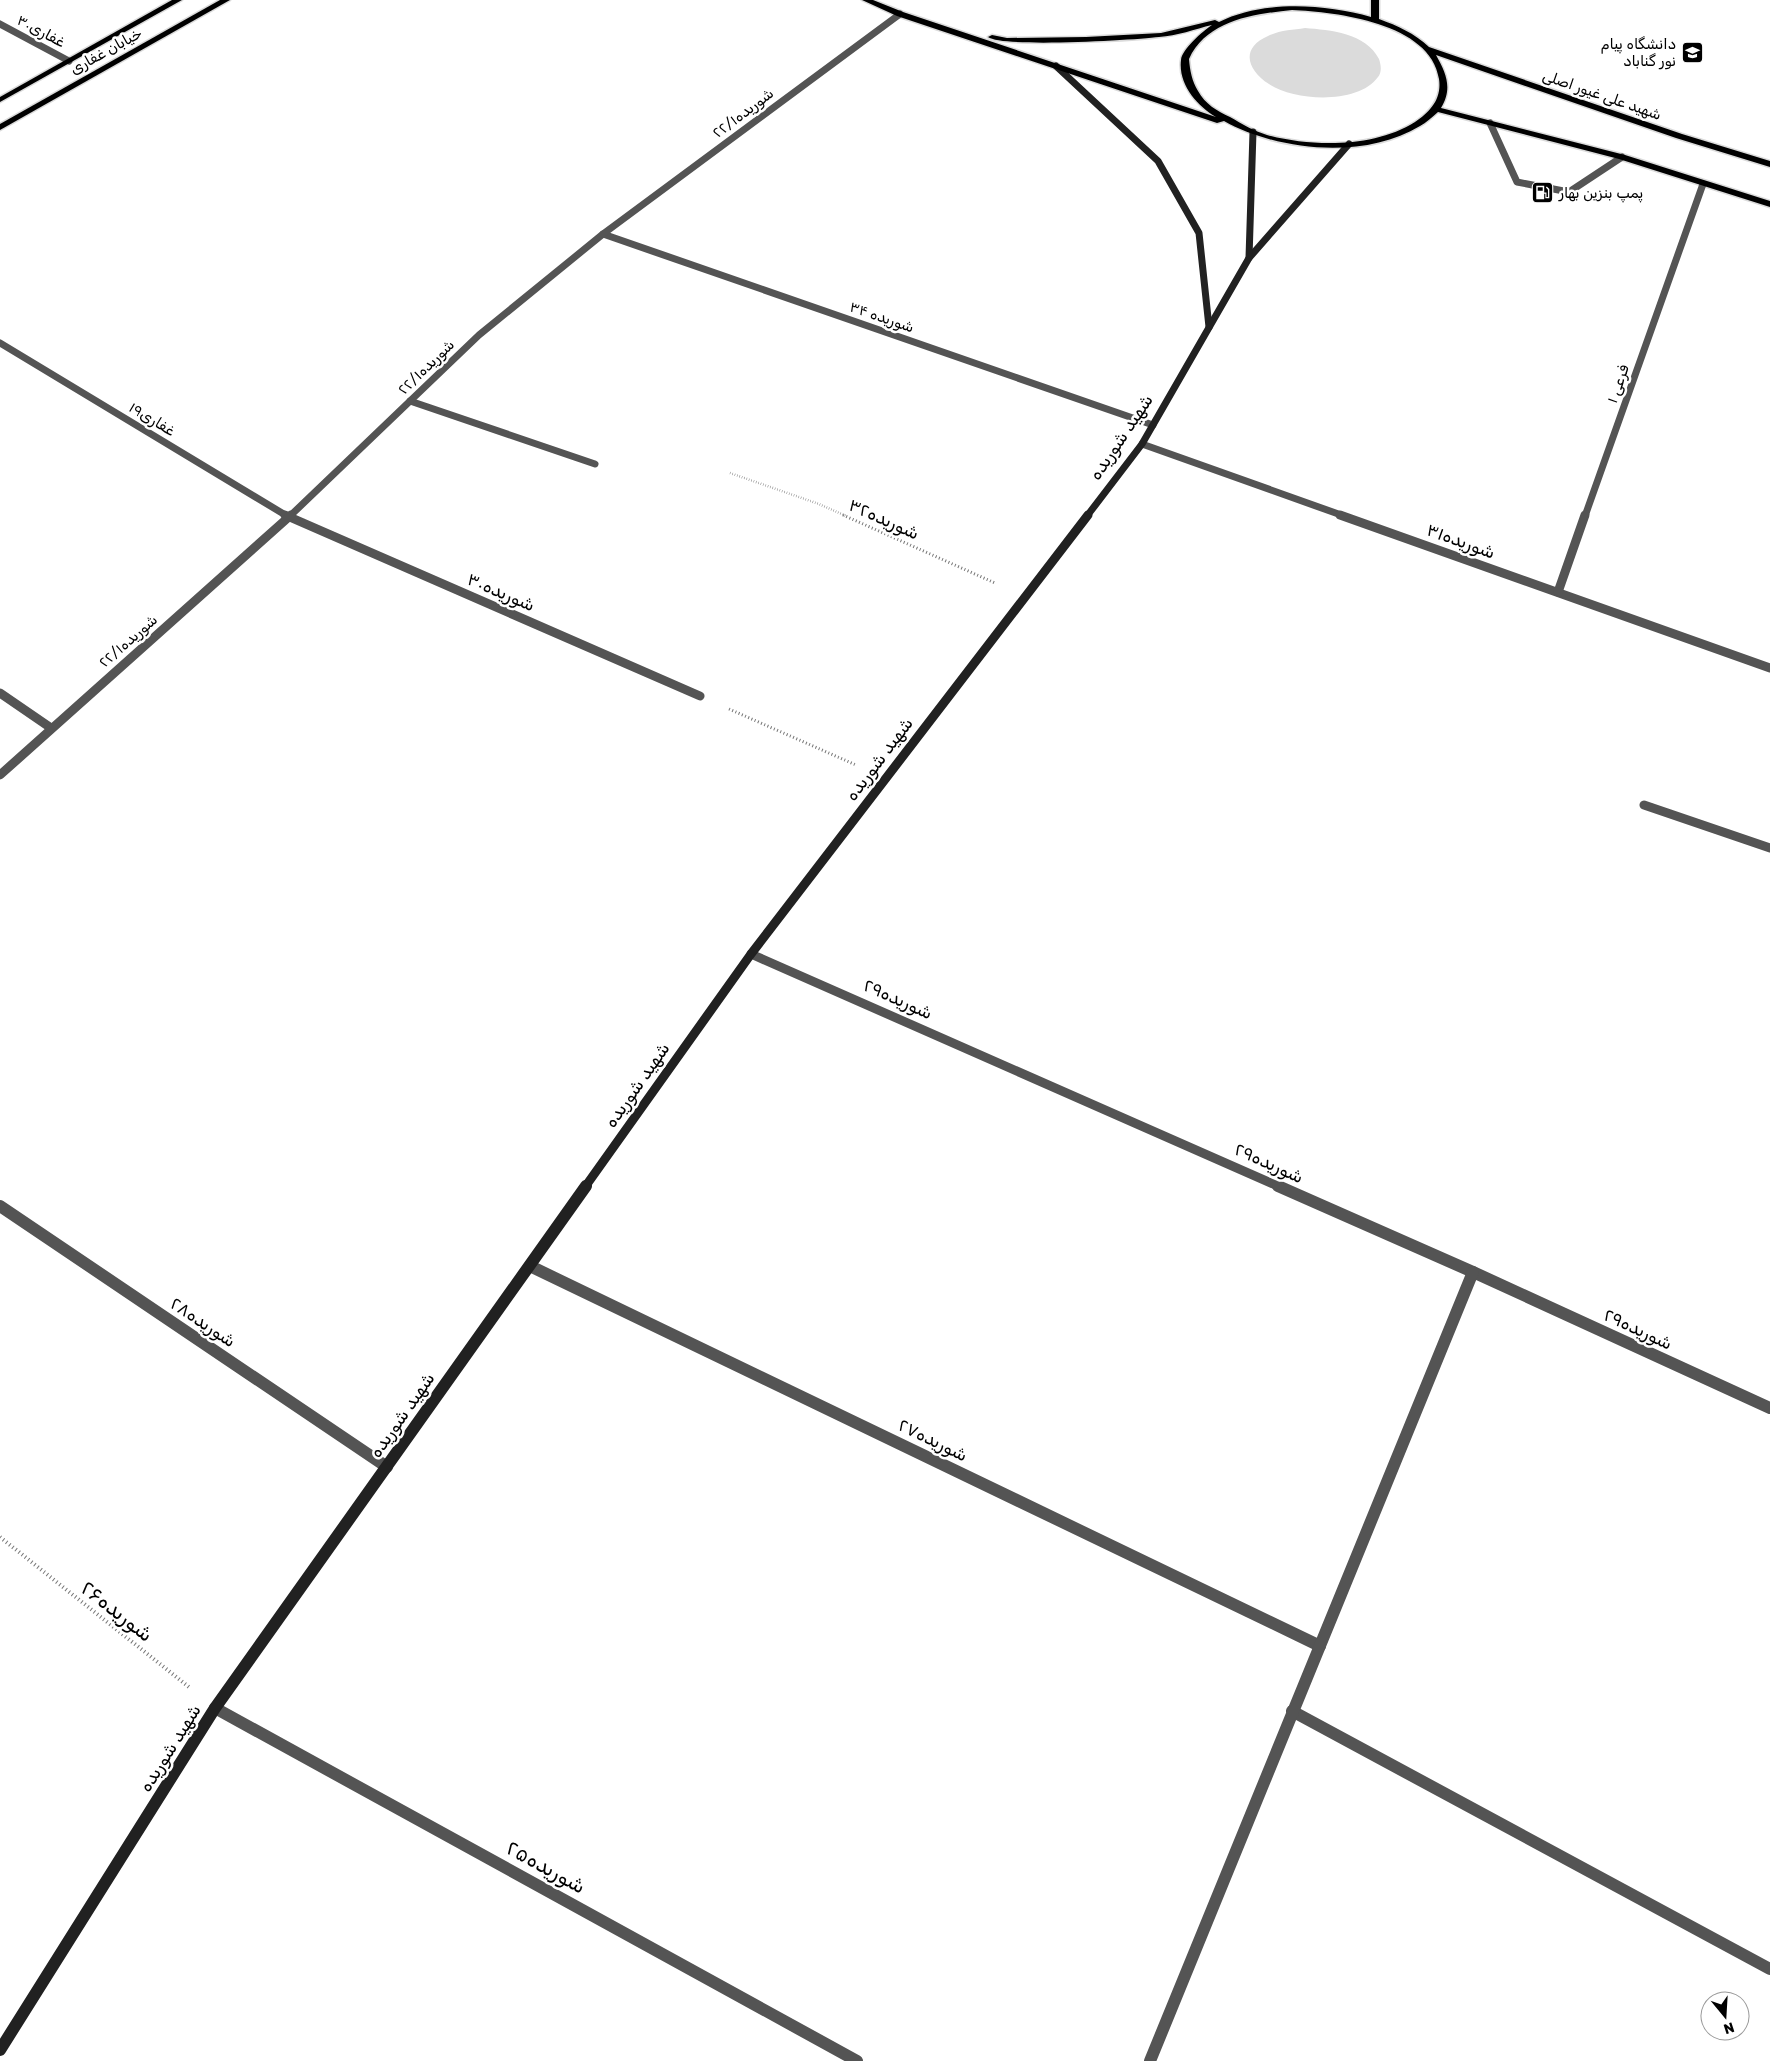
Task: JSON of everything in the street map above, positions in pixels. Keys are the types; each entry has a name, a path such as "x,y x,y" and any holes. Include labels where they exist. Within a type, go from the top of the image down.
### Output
{"main road":[{"name":"خیابان غفاری","path":"0,100 178,0"},
{"name":"خیابان غفاری","path":"0,126 226,0"},
{"path":"866,0 900,14 1164,104 1253,132 1300,142 1349,144 1386,138 1416,126 1436,109 1443,95 1444,79 1438,64 1427,49 1404,33 1375,20 1348,13 1320,9 1292,8 1265,10 1161,35 1086,39 1007,40 948,29"},
{"path":"1265,10 1271,0"},
{"path":"1375,0 1375,20"},
{"path":"1231,19 1201,36 1185,58 1188,84 1208,108 1244,129"},
{"name":"شهید علی غیور اصلی","path":"1427,49 1679,136 1770,164"},
{"path":"1056,66 1158,161 1199,233 1209,327"},
{"path":"1436,109 1622,157 1702,184 1770,204"},
{"name":"شهید شوریده","path":"0,2050 215,1708 752,954 1142,444 1249,258 1253,132"},
{"path":"1249,258 1349,144"}],"street":[{"name":"شوریده۲۲/۱","path":"0,775 289,518 479,335 603,234 900,14"},
{"name":"غفاری۳۰","path":"0,24 70,61"},
{"path":"1490,123 1516,182 1569,192 1622,157"},
{"name":"فرعی ۱","path":"1558,592 1702,184"},
{"name":"شوریده ۳۴","path":"603,234 1153,425"},
{"name":"غفاری۱۹","path":"0,343 289,518"},
{"path":"410,401 595,464"},
{"name":"شوریده۳۱","path":"1142,444 1770,668"},
{"name":"شوریده۳۰","path":"289,518 700,696"},
{"path":"0,693 51,728"},
{"path":"1644,804 1770,848"},
{"name":"شوریده۲۹","path":"752,954 1473,1272 1770,1408"},
{"name":"شوریده۲۸","path":"0,1206 387,1467"},
{"name":"شوریده۲۷","path":"530,1266 1320,1646"},
{"path":"1150,2061 1473,1272"},
{"name":"شوریده۲۵","path":"215,1708 857,2061"},
{"path":"1292,1711 1770,1969"}],"path":[{"name":"شوریده۳۲","path":"730,473 819,504 1025,596"},
{"path":"700,696 887,778"},
{"name":"شوریده۲۶","path":"0,1537 215,1708"}],"shaded area":[{"path":"1305,28 1346,34 1365,43 1379,59 1381,68 1378,77 1369,86 1356,92 1341,96 1325,97 1309,97 1280,90 1261,78 1252,66 1250,59 1253,47 1259,41 1273,34"}],"place":[{"name":"دانشگاه پیام نور گناباد","path":"1692,53"},
{"name":"پمپ بنزین بهار","path":"1543,193"}]}
